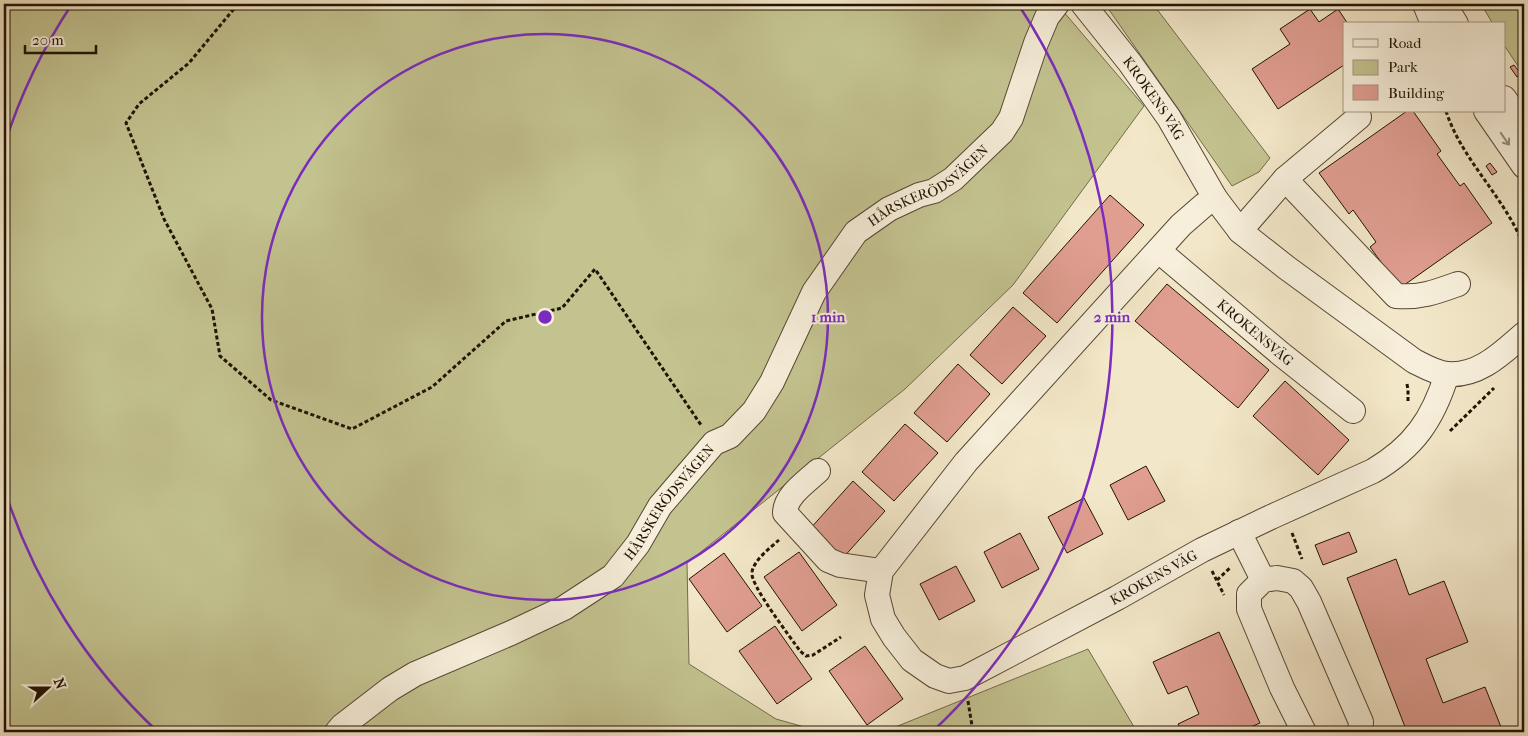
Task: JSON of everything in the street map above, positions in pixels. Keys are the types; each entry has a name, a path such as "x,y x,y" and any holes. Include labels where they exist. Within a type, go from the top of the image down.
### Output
{"street":[{"name":"HÅRSKERÖDSVÄGEN","path":"337,732 342,726 390,689 415,674 564,608 590,593 613,576 638,544 660,506 714,443 730,436 754,411 772,382 814,292 856,232 889,209 919,195 934,191 953,179 1002,132 1011,118 1036,43 1047,17 1057,4"},
{"name":"KROKENS VÄG","path":"1083,4 1130,63 1169,118 1215,198 1240,231 1287,268 1414,361 1447,374 1463,373 1484,366 1524,334"},
{"path":"1425,4 1432,22"},
{"path":"1444,4 1455,22"},
{"path":"1506,101 1524,126"},
{"path":"1487,112 1524,166"},
{"path":"1240,231 1285,178 1359,117"},
{"path":"1285,178 1396,296 1414,297 1434,293 1458,284"},
{"name":"KROKENS VÄG","path":"1215,198 1181,225 966,462 881,571 877,595 883,619 912,660 935,676 949,680 965,678 1118,598 1202,550 1334,490 1389,462 1409,445 1431,415 1447,374"},
{"name":"KROKENSVÄG","path":"1159,251 1281,354 1353,411"},
{"path":"818,471 789,499 785,506 786,513 828,560 840,565 881,571"},
{"path":"1239,532 1263,580"},
{"path":"1304,732 1282,688 1249,609 1249,594 1263,580 1277,578 1292,581 1301,588 1309,602 1361,722 1360,732"}],"path":[{"path":"238,4 189,63 139,104 126,123 164,219 212,309 220,356 271,400 352,429 432,387 506,321 562,308 595,269 714,443"},
{"path":"1446,112 1461,145 1517,227 1524,247"},
{"path":"796,526 770,548 756,563 752,572 752,578 767,604 800,651 806,656 813,655 841,637"},
{"path":"965,678 973,732"}],"green space":[{"path":"4,4 1057,4 1144,106 1013,285 905,389 687,563 689,664 776,719 822,732 4,732"},
{"path":"1105,4 1153,4 1270,158 1259,172 1232,186"},
{"path":"1481,4 1524,4 1524,75 1506,48 1506,22 1492,22"},
{"path":"1088,649 1137,732 883,732"}],"building":[{"path":"1310,9 1319,22 1338,9 1347,22 1343,22 1343,66 1278,109 1252,69 1290,44 1280,29"},
{"path":"1514,65 1521,74 1517,77 1510,67"},
{"path":"1406,112 1414,112 1441,151 1437,154 1460,186 1464,183 1492,223 1400,288 1370,247 1376,242 1353,210 1349,214 1319,173"},
{"path":"1490,163 1497,172 1492,175 1486,166"},
{"path":"1110,195 1144,225 1057,323 1023,293"},
{"path":"1167,284 1269,370 1238,408 1135,321"},
{"path":"1013,307 1046,336 1002,384 970,355"},
{"path":"958,364 990,394 947,442 914,413"},
{"path":"1285,381 1349,440 1318,475 1253,416"},
{"path":"905,424 938,453 894,501 862,472"},
{"path":"1146,466 1165,501 1128,520 1110,485"},
{"path":"853,481 885,511 842,559 809,530"},
{"path":"1084,498 1103,534 1067,553 1048,517"},
{"path":"1349,532 1357,552 1323,565 1315,545"},
{"path":"1020,533 1039,569 1002,588 984,552"},
{"path":"799,552 837,605 802,631 764,577"},
{"path":"724,553 762,606 727,632 689,579"},
{"path":"1396,559 1409,595 1444,581 1468,642 1426,659 1443,703 1485,687 1503,732 1407,732 1347,578"},
{"path":"956,566 975,601 939,620 920,584"},
{"path":"775,626 812,679 777,704 739,651"},
{"path":"1219,632 1260,723 1239,732 1182,732 1178,724 1199,714 1187,686 1168,694 1153,662"},
{"path":"865,646 903,699 867,725 829,671"}]}
